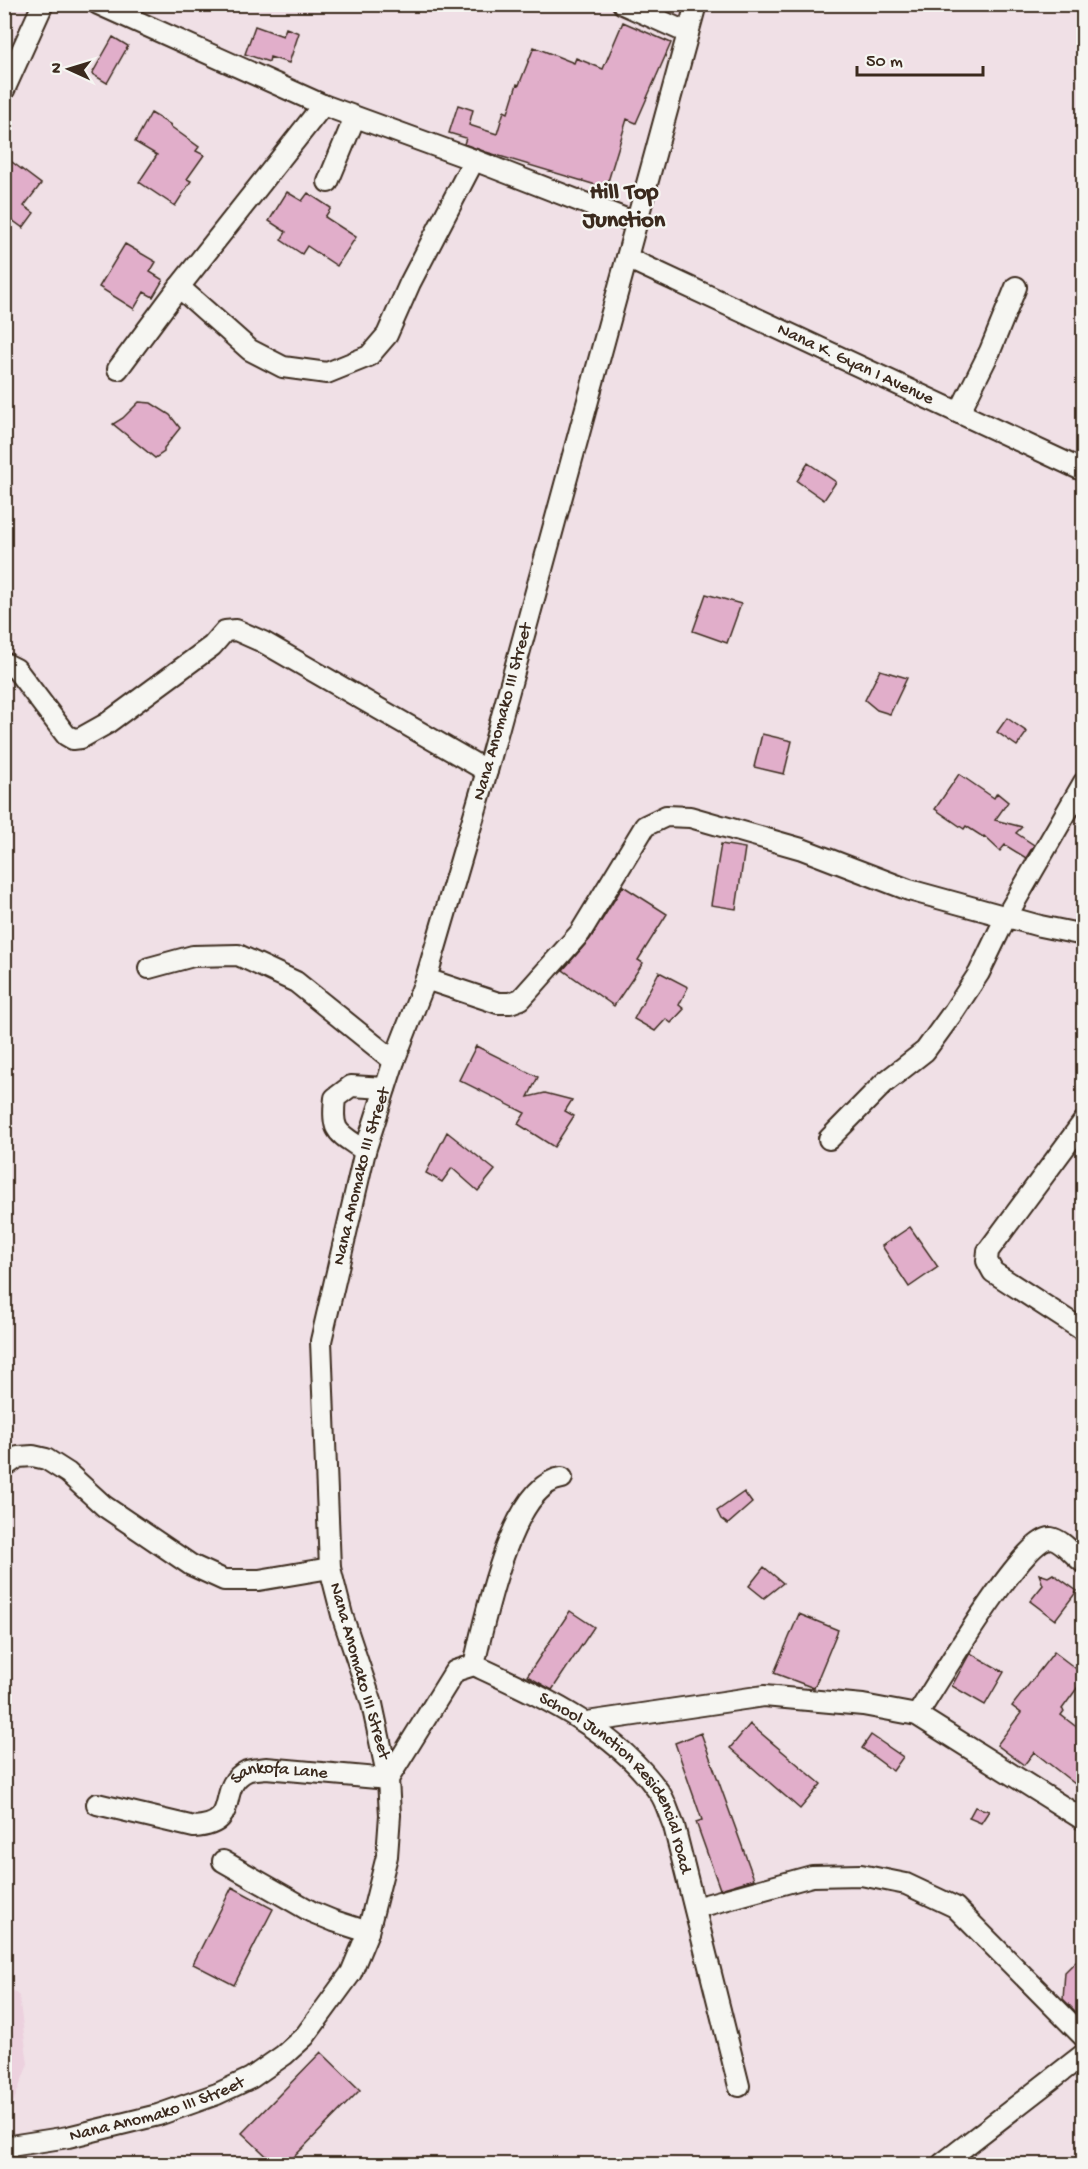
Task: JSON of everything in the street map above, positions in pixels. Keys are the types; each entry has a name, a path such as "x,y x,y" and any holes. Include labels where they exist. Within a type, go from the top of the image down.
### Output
{"street":[{"path":"4,90 42,4"},
{"path":"98,4 323,105 474,160 636,223"},
{"path":"623,4 688,33"},
{"name":"Nana Anomako III Street","path":"4,2147 68,2137 158,2115 217,2094 251,2078 284,2055 305,2036 351,1973 368,1932 387,1856 390,1815 388,1779 372,1704 342,1615 330,1568 321,1341 365,1151 394,1061 426,979 487,771 696,4"},
{"path":"118,369 179,287 323,105"},
{"path":"328,182 355,117"},
{"path":"179,287 250,350 283,367 327,373 369,356 387,335 410,283 474,160"},
{"name":"Nana K. Gyan I Avenue","path":"627,258 1083,471"},
{"path":"959,413 990,351 1016,287"},
{"path":"4,663 16,669 66,735 73,739 81,738 106,724 212,646 225,631 236,630 263,642 487,771"},
{"path":"829,1139 884,1083 926,1051 979,973 1006,917 1083,782"},
{"path":"426,979 498,1003 510,1003 521,999 580,933 645,826 666,816 690,818 802,849 909,890 1006,917 1083,934"},
{"path":"149,968 193,956 238,954 296,982 394,1061"},
{"path":"365,1151 337,1131 333,1120 335,1098 351,1086 385,1088"},
{"path":"1083,1121 988,1251 987,1261 993,1272 1083,1331"},
{"path":"4,1467 18,1456 46,1459 68,1473 104,1506 191,1566 224,1580 259,1580 330,1568"},
{"path":"388,1779 455,1671 474,1665 495,1574 516,1525 532,1499 548,1483 562,1478"},
{"path":"917,1715 1013,1568 1041,1540 1050,1538 1060,1543 1083,1563"},
{"name":"School Junction Residencial road","path":"474,1665 516,1684 587,1722 628,1755 660,1793 674,1826 739,2086"},
{"path":"587,1722 764,1696 863,1705 917,1715 1083,1820"},
{"name":"Sankofa Lane","path":"97,1804 194,1827 210,1826 218,1822 226,1810 233,1784 248,1771 266,1768 388,1779"},
{"path":"223,1861 312,1912 334,1922 368,1932"},
{"path":"695,1908 813,1875 861,1875 906,1884 955,1907 1083,2037"},
{"path":"942,2164 1083,2054"}],"shaded area":[{"path":"5,1984 19,1996 28,2064 5,2124"}],"building":[{"path":"623,22 671,43 636,123 627,119 606,188 486,152 464,144 466,138 449,133 458,105 473,110 469,125 497,134 504,111 508,113 517,84 519,85 534,47 574,63 576,58 603,69"},
{"path":"255,26 283,36 286,28 299,33 289,63 270,57 269,62 245,54"},
{"path":"113,37 128,46 107,83 92,74"},
{"path":"151,113 199,147 196,151 204,155 187,179 191,181 175,206 139,182 157,155 135,142"},
{"path":"4,156 41,184 24,206 34,213 23,228 4,214"},
{"path":"287,192 302,201 308,193 331,208 325,217 356,237 337,266 307,246 302,254 281,240 286,232 269,221"},
{"path":"125,244 156,262 150,272 163,280 153,297 144,292 134,309 99,287"},
{"path":"139,402 151,403 170,415 180,428 164,448 164,452 155,458 113,424 123,418"},
{"path":"808,463 836,482 824,500 797,481"},
{"path":"706,594 741,604 727,643 693,631"},
{"path":"880,670 907,678 890,714 877,710 865,700"},
{"path":"1007,718 1027,732 1017,746 997,732"},
{"path":"762,734 792,741 784,774 754,767"},
{"path":"959,774 994,798 997,793 1008,802 995,820 1022,827 1016,833 1034,845 1026,858 1005,845 1000,851 984,836 966,826 964,829 935,809"},
{"path":"721,844 745,848 736,909 711,905"},
{"path":"623,886 667,914 638,960 643,963 614,1006 563,970 590,939"},
{"path":"659,972 688,987 679,1005 684,1009 671,1023 666,1019 655,1031 634,1019"},
{"path":"476,1046 538,1077 528,1097 545,1093 572,1100 565,1111 574,1116 554,1147 518,1124 525,1113 459,1080"},
{"path":"447,1132 495,1170 478,1191 452,1168 442,1182 426,1173"},
{"path":"910,1227 938,1267 909,1287 882,1246"},
{"path":"744,1492 752,1503 728,1524 721,1519 717,1511"},
{"path":"764,1567 783,1583 764,1598 749,1586"},
{"path":"1039,1574 1048,1577 1053,1574 1077,1591 1055,1620 1030,1601 1043,1585"},
{"path":"570,1611 594,1627 552,1690 527,1676"},
{"path":"799,1614 838,1630 814,1688 774,1673"},
{"path":"1054,1652 1083,1674 1083,1680 1062,1709 1064,1711 1061,1715 1083,1732 1083,1772 1075,1784 1034,1752 1024,1765 997,1745 1021,1713 1012,1706"},
{"path":"970,1653 1004,1672 985,1705 952,1686"},
{"path":"750,1724 821,1784 800,1809 730,1748"},
{"path":"701,1733 754,1879 720,1889 696,1822 702,1820 675,1743"},
{"path":"871,1735 903,1757 893,1771 862,1748"},
{"path":"975,1807 989,1811 981,1823 969,1818"},
{"path":"232,1887 273,1909 234,1985 193,1964"},
{"path":"1083,1954 1083,2019 1063,1999 1065,1972"},
{"path":"321,2052 360,2090 287,2164 275,2164 242,2133"}],"district":[{"name":"Hill Top Junction","path":"624,207"}]}
